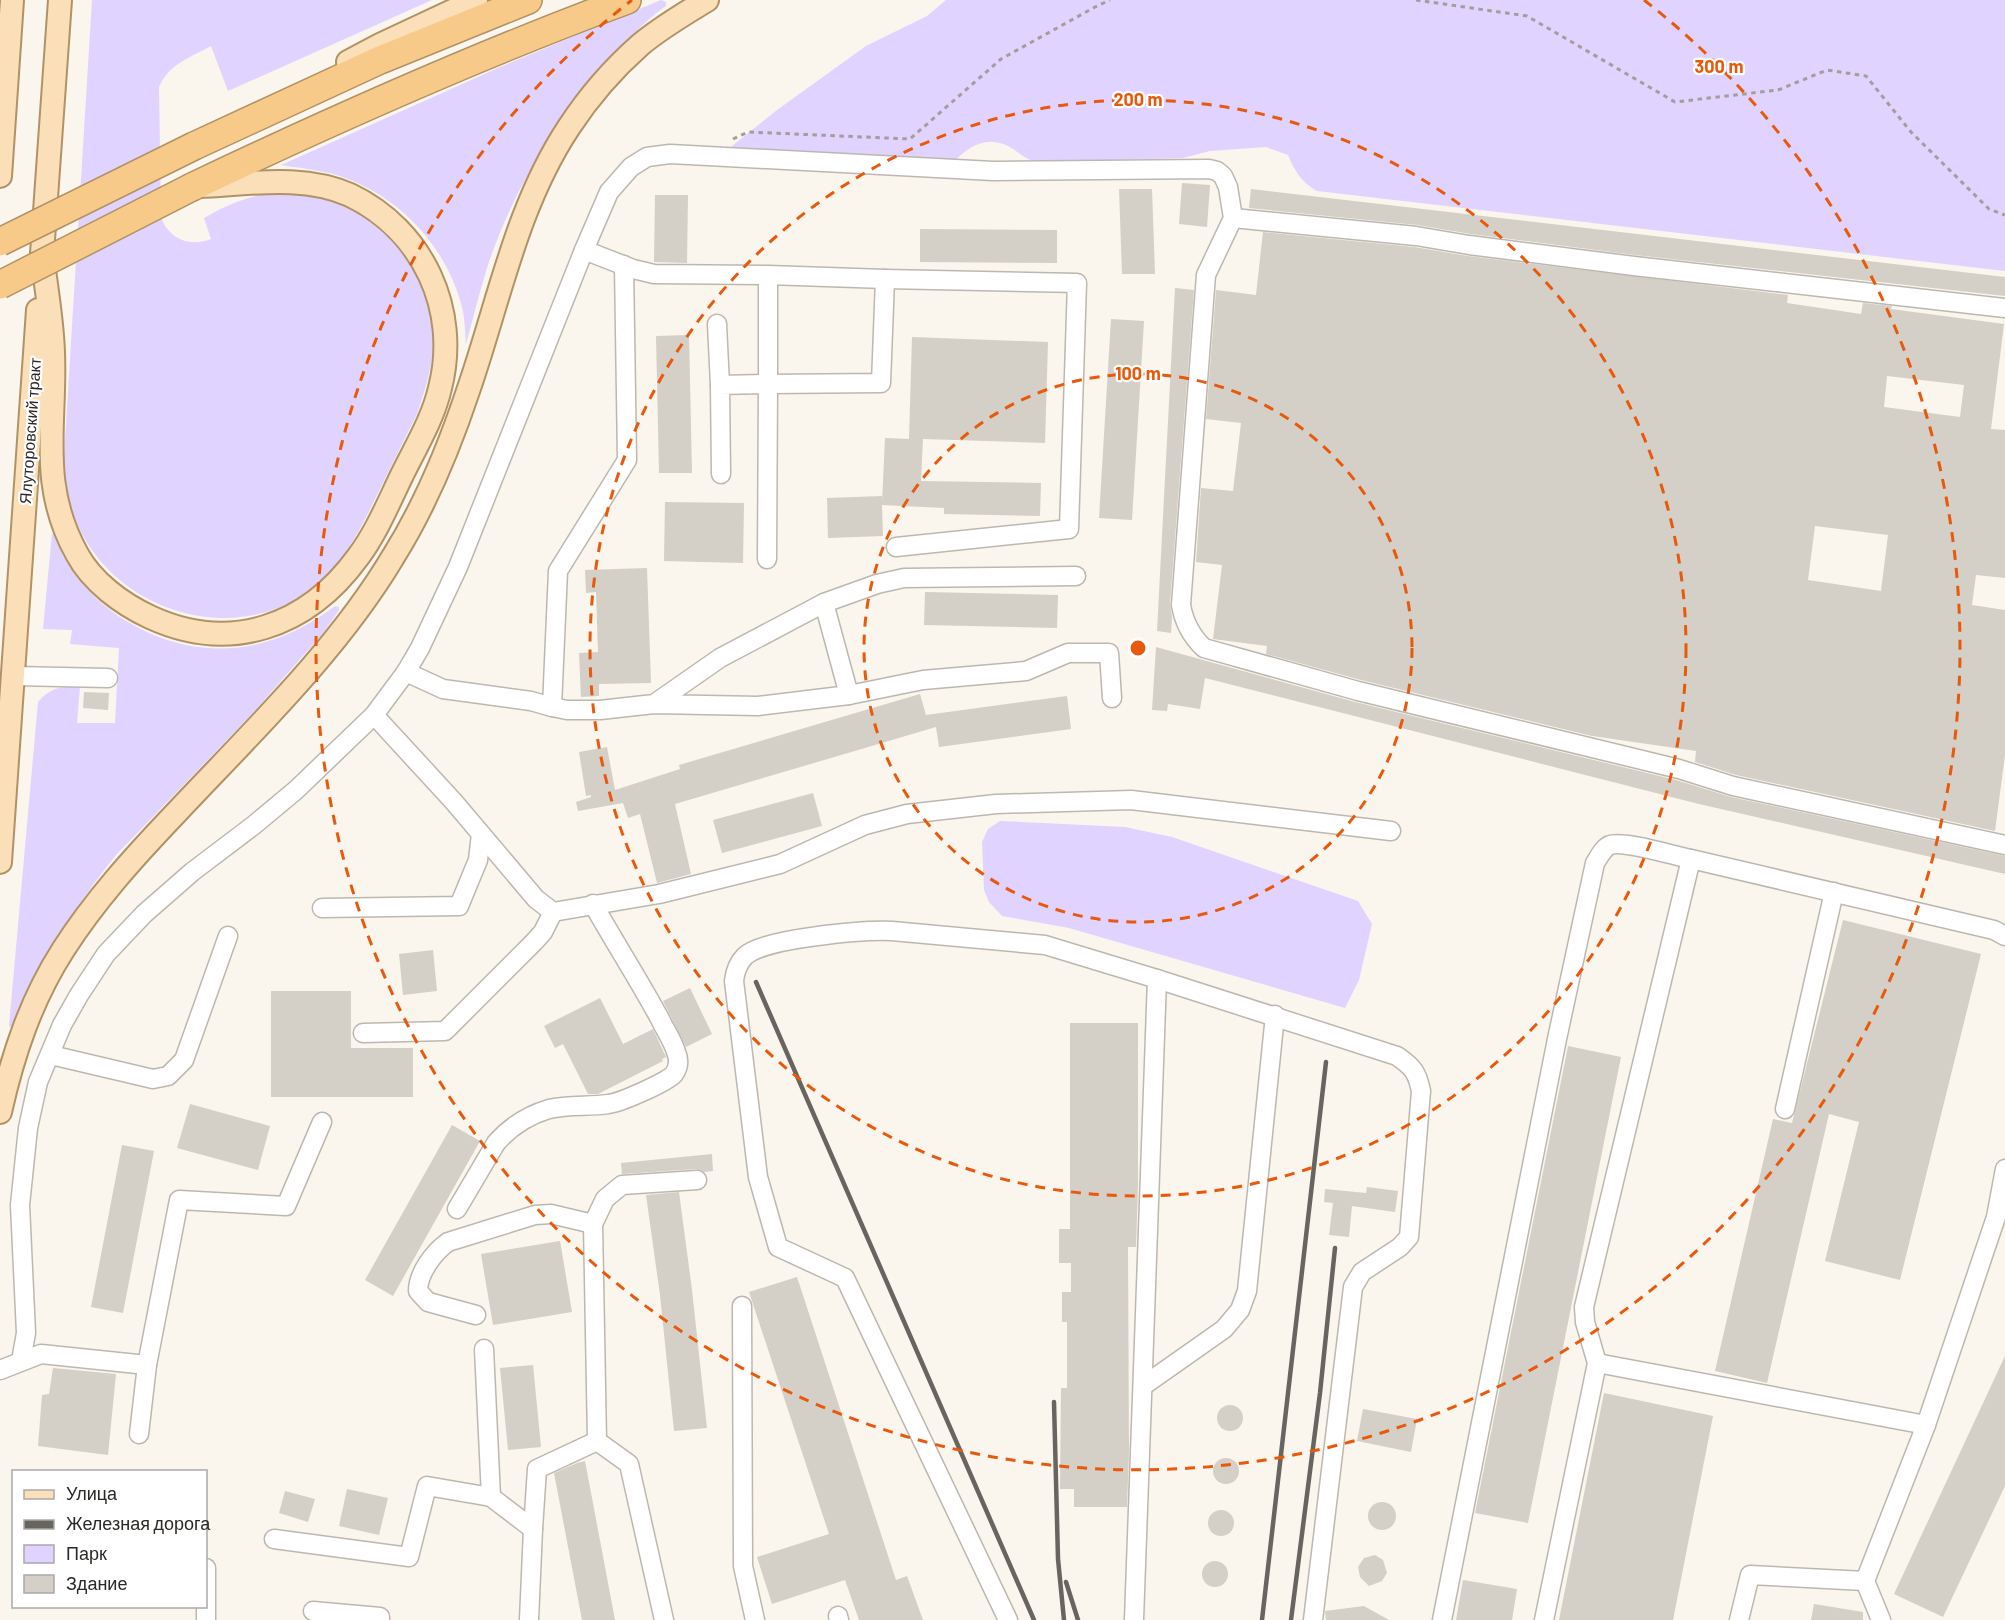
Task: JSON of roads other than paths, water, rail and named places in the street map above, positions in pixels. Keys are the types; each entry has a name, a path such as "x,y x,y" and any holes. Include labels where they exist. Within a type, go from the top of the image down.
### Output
{"highway":[{"path":"0,242 199,144 380,60 528,0"},
{"path":"0,285 192,187 407,88 495,50 627,0"}],"main road":[{"path":"0,176 12,0"},
{"name":"Ялуторовский тракт","path":"0,862 60,0"},
{"path":"199,144 380,45 476,0"},
{"path":"0,1112 19,1040 38,997 62,952 93,906 130,861 263,720 343,630 393,558 413,522 444,454 469,390 503,272 540,177 569,127 605,81 640,45 707,0"},
{"path":"42,255 53,351 50,437 52,479 64,525 78,557 95,579 118,597 157,620 191,632 243,633 292,617 316,603 340,580 360,555 378,523 431,414 440,388 446,344 444,319 437,289 426,264 415,247 396,226 349,195 324,187 299,183 192,187"}],"lane":[{"path":"21,1361 26,1333 20,1205 28,1128 38,1082 62,1025 106,954 129,930 192,872 296,790 374,715 406,672 420,648 458,567 609,192 631,167 647,158 670,154 710,155 993,171 1209,169 1217,171 1228,187 1233,218 1206,275 1181,605 1183,619 1196,641 1204,648 1358,691 1680,769 1733,786 2005,845"},
{"path":"1233,218 1416,236 1468,245 1634,266 2005,308"},
{"path":"584,250 654,274 1077,283 1069,529 896,548"},
{"path":"552,707 558,570 627,460 624,265"},
{"path":"767,559 768,275"},
{"path":"720,385 881,383 885,279"},
{"path":"717,324 721,474"},
{"path":"654,704 720,658 824,603 877,584 904,578 1076,576"},
{"path":"824,603 849,695"},
{"path":"406,672 443,689 531,701 567,710 600,710 654,704 758,706 849,695 923,680 1026,672 1068,653 1109,653 1113,698"},
{"path":"14,676 108,678"},
{"path":"374,715 482,834 536,899 553,912 659,894 780,864 865,825 907,814 996,804 1131,800 1391,831"},
{"path":"322,908 459,906 478,860 482,834"},
{"path":"1442,1620 1554,1051 1595,863 1600,853 1610,845 1622,843 1994,930 2005,936"},
{"path":"1544,1620 1597,1363 1585,1322 1584,1307 1691,859"},
{"path":"1785,1109 1834,892"},
{"path":"457,1209 496,1143 518,1123 550,1109 610,1104 624,1100 670,1078 676,1071 678,1063 676,1051 648,997 593,904"},
{"path":"363,1033 445,1031 534,942 543,932 553,912"},
{"path":"1008,1620 845,1278 778,1247 758,1177 734,981 735,972 745,956 762,948 783,942 872,930 1045,945 1275,1015 1397,1056 1410,1065 1417,1074 1421,1091 1409,1237 1400,1247 1362,1272 1353,1287 1313,1620"},
{"path":"51,1055 153,1079 168,1076 184,1060 228,936"},
{"path":"1134,1620 1157,979"},
{"path":"1143,1386 1224,1329 1240,1310 1247,1291 1275,1015"},
{"path":"139,1434 147,1365 179,1200 286,1206 322,1122"},
{"path":"1881,1620 1865,1581 1926,1425 1996,1217 2005,1169"},
{"path":"597,1441 593,1224 605,1199 622,1185 697,1180"},
{"path":"476,1315 428,1302 418,1291 418,1281 438,1250 448,1242 535,1215 551,1214 593,1224"},
{"path":"742,1306 743,1566 755,1620"},
{"path":"484,1349 491,1497"},
{"path":"0,1371 41,1354 147,1365"},
{"path":"1597,1363 1926,1425"},
{"path":"529,1620 532,1529 537,1469 597,1441"},
{"path":"597,1441 629,1464 664,1620"},
{"path":"274,1539 409,1557 427,1486 491,1497 532,1529"},
{"path":"1739,1620 1750,1575 1865,1581"},
{"path":"313,1611 380,1617 380,1620"}],"railway":[{"path":"756,982 1034,1620"},
{"path":"1262,1620 1326,1062"},
{"path":"1291,1620 1320,1393 1335,1248"},
{"path":"1054,1402 1058,1559 1064,1620"},
{"path":"1066,1582 1078,1620"}]}
